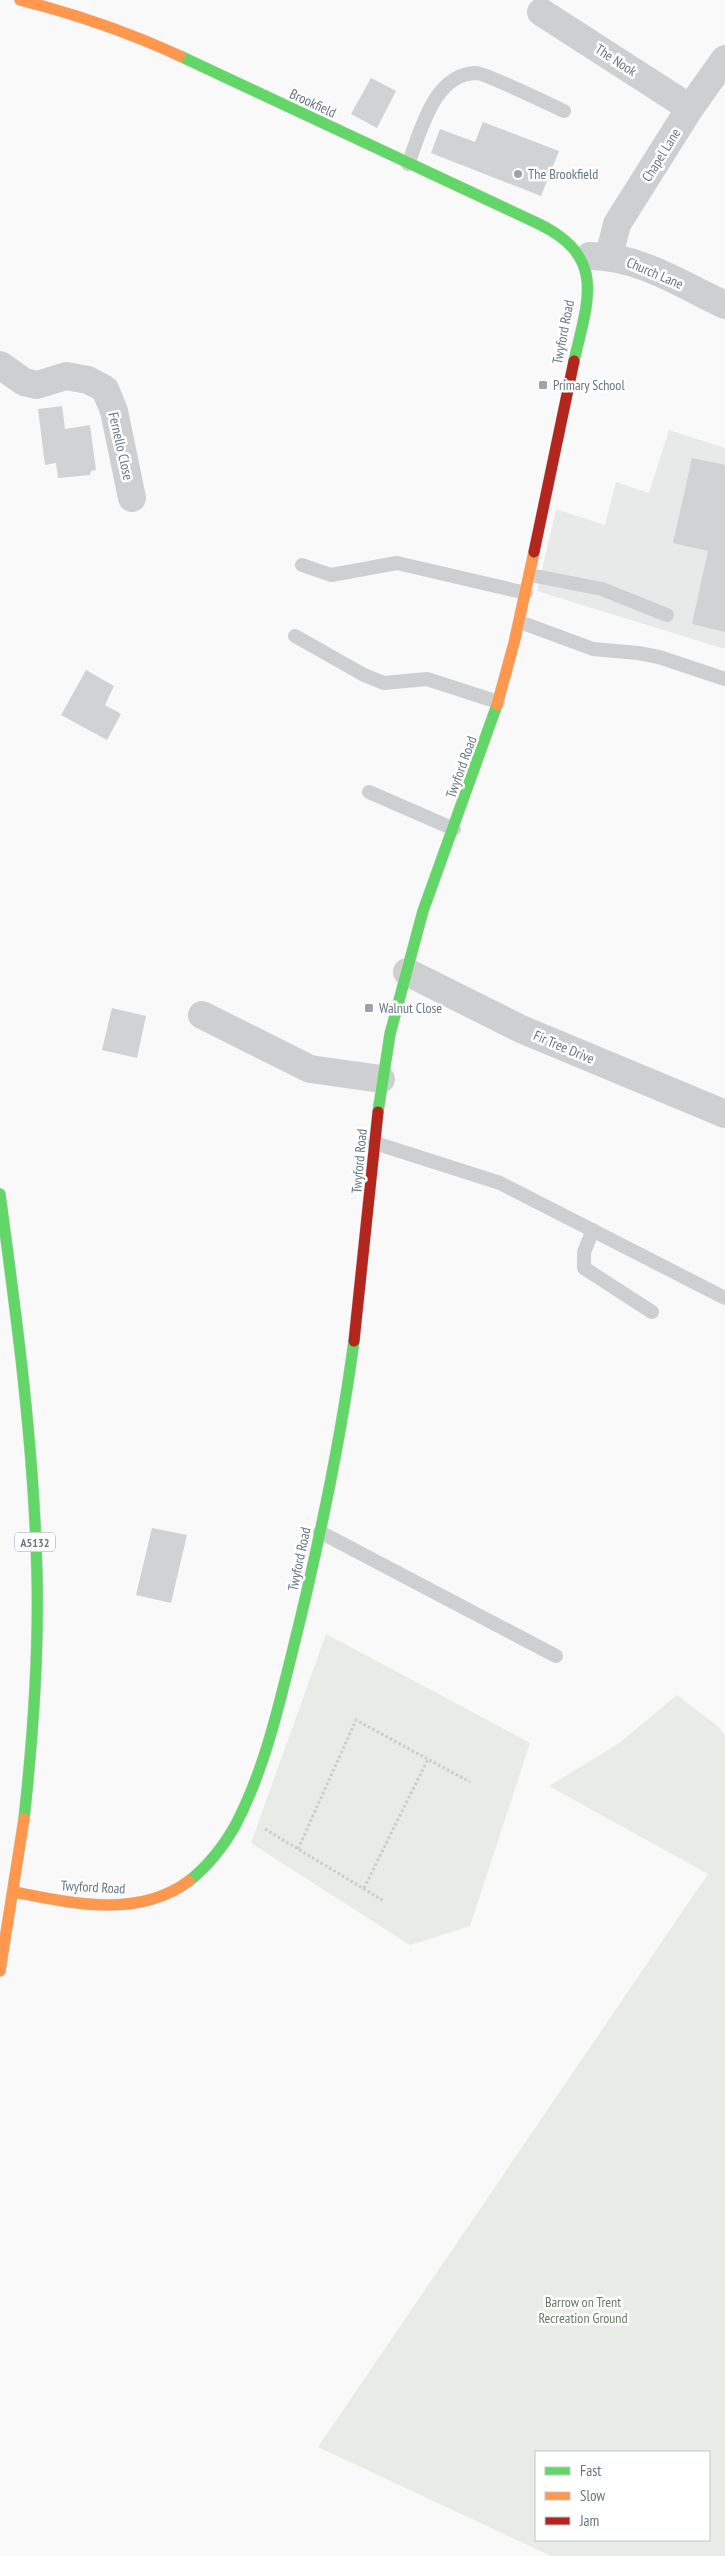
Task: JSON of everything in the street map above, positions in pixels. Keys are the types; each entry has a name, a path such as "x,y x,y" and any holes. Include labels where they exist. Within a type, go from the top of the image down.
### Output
{"street":[{"name":"Brookfield","path":"20,0 68,12 139,37 562,236 582,256"},
{"name":"The Nook","path":"541,12 690,108"},
{"name":"Chapel Lane","path":"609,256 616,224 690,108 725,59"},
{"name":"Church Lane","path":"582,256 609,256 633,262 725,305"},
{"name":"Twyford Road","path":"14,1892 68,1903 109,1905 142,1903 171,1894 188,1882 225,1843 240,1814 270,1732 305,1604 358,1322 382,1079 407,972 429,891 487,738 520,622 585,301 588,278 582,256"},
{"name":"Fernello Close","path":"0,365 24,382 37,385 66,376 88,380 104,389 114,411 132,498"},
{"name":"Fir Tree Drive","path":"407,972 521,1029 725,1114"},
{"path":"202,1015 310,1069 382,1079"},
{"name":"A5132","path":"0,1194 15,1305 30,1453 37,1574 35,1680 29,1776 14,1892 0,1968"}],"lane":[{"path":"408,164 433,102 446,86 459,77 477,72 564,111"},
{"path":"302,565 331,574 397,563 526,592"},
{"path":"530,575 602,589 667,614"},
{"path":"520,622 593,648 638,653 725,679"},
{"path":"294,636 357,671 384,683 427,679 498,702"},
{"path":"369,792 454,829"},
{"path":"375,1143 500,1183 725,1298"},
{"path":"593,1230 584,1252 584,1268 652,1312"},
{"path":"320,1532 556,1656"}],"path":[{"path":"298,1849 356,1720 470,1782"},
{"path":"364,1889 428,1759"},
{"path":"240,1814 384,1901"}],"shaded area":[{"path":"669,430 725,448 725,649 537,591 556,509 605,525 616,482 649,493"}],"green space":[{"path":"326,1634 530,1743 470,1926 410,1945 251,1843"},
{"name":"Barrow on Trent Recreation Ground","path":"677,1695 720,1728 725,1736 725,2556 551,2556 318,2447 708,1874 549,1786 618,1744"}],"building":[{"path":"371,78 396,91 377,128 351,114"},
{"name":"The Brookfield","path":"483,122 559,151 541,196 431,153 440,129 475,142"},
{"path":"62,406 65,429 90,425 96,470 91,471 90,475 58,478 56,463 45,465 38,409"},
{"path":"692,458 725,465 725,632 692,624 708,551 673,543"},
{"path":"86,670 114,686 105,705 121,714 107,740 61,715"},
{"path":"112,1008 146,1016 137,1058 102,1050"},
{"path":"152,1528 187,1535 171,1603 136,1595"}],"traffic: fast":[{"path":"180,56 539,224 561,237 575,251 584,266 587,282 587,300 574,361"},
{"path":"378,1112 390,1034 423,911 497,705"},
{"path":"0,1194 24,1384 37,1574 33,1727 24,1819"},
{"path":"189,1881 215,1856 235,1826 262,1762 282,1694 320,1535 342,1419 354,1341"}],"traffic: slow":[{"path":"20,0 101,24 180,56"},
{"path":"497,705 514,643 534,552"},
{"path":"0,1971 24,1819"},
{"path":"14,1892 81,1903 126,1904 148,1900 169,1893 189,1881"}],"traffic: jam":[{"path":"534,552 574,361"},
{"path":"354,1341 378,1112"}],"place":[{"name":"The Brookfield","path":"518,174"},
{"name":"Primary School","path":"543,385"},
{"name":"Walnut Close","path":"369,1008"}]}
